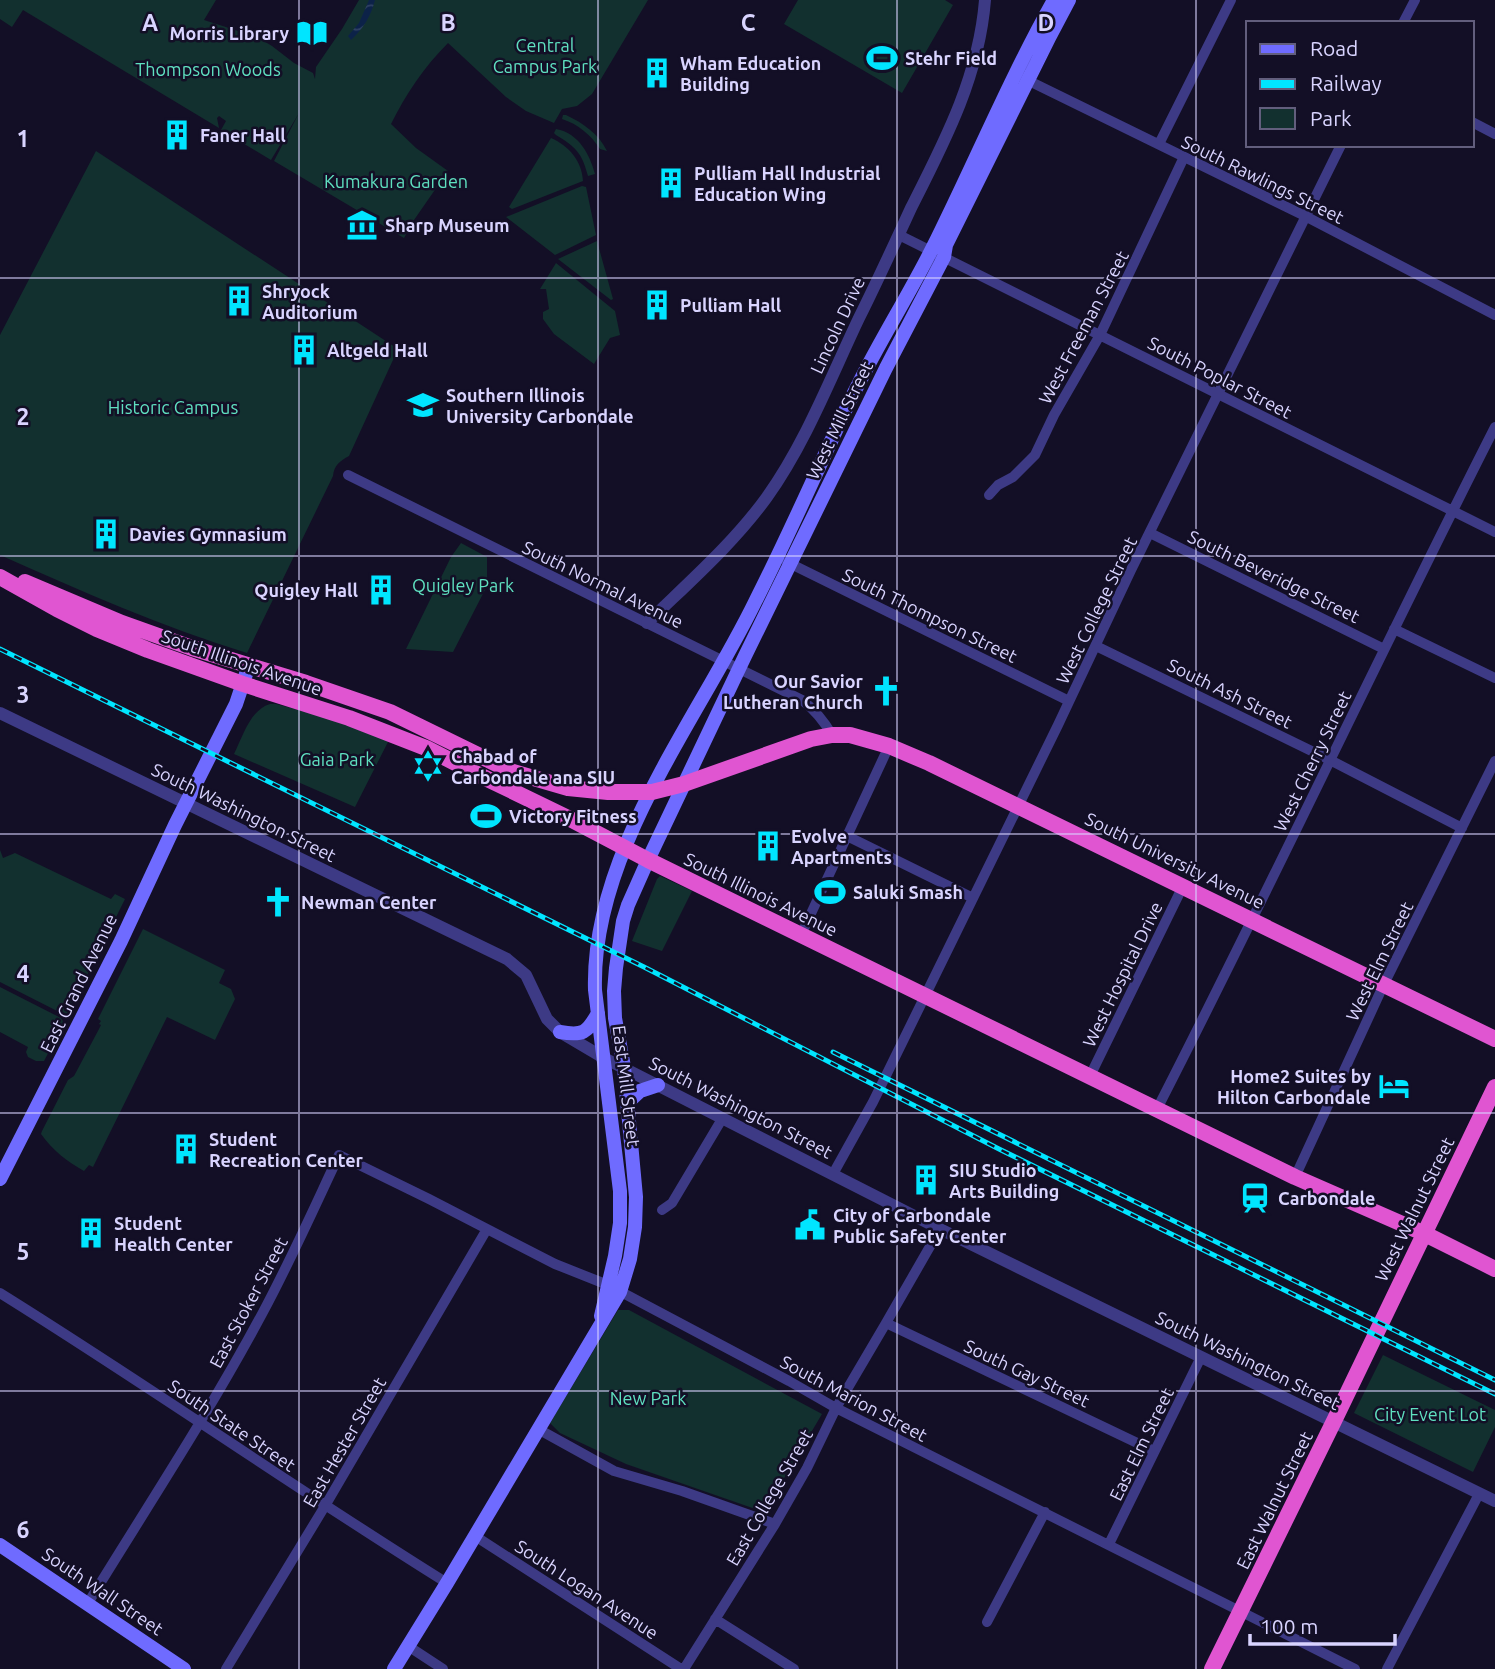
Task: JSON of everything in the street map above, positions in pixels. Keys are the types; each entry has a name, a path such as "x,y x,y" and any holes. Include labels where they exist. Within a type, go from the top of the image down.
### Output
{"highway":[{"name":"South Illinois Avenue","path":"0,575 54,593 122,624 390,712 513,772 568,788 598,792 652,792 684,784 811,739 832,735"},
{"name":"South Illinois Avenue","path":"0,575 57,609 148,650 349,718 426,748 625,849 1295,1177 1423,1233 1495,1269"},
{"name":"South University Avenue","path":"832,735 850,735 889,746 1019,805 1495,1039"},
{"name":"West Walnut Street","path":"1369,1348 1495,1087"},
{"name":"East Walnut Street","path":"1212,1669 1369,1348"}],"main road":[{"name":"West Mill Street","path":"648,860 739,668 858,384 938,254 1055,0"},
{"name":"West Mill Street","path":"1021,77 1069,0"},
{"name":"West Mill Street","path":"625,849 652,792 783,561"},
{"name":"East Grand Avenue","path":"0,1179 115,953 236,704 249,666"},
{"name":"East Mill Street","path":"614,1288 620,1191 598,1013 595,967 603,912 625,849"},
{"name":"East Mill Street","path":"394,1669 598,1330 614,1288 630,1259 636,1197 624,1067 615,1018 616,968 625,915 648,860"},
{"path":"560,1032 583,1033 598,1013"},
{"path":"627,1103 640,1091 658,1085"},
{"name":"South Wall Street","path":"0,1545 184,1669"}],"street":[{"name":"Lincoln Drive","path":"647,623 749,519 789,464 808,430 961,102 974,66 982,31 985,0"},
{"path":"1159,145 1231,0"},
{"path":"1405,21 1415,0"},
{"name":"South Rawlings Street","path":"1021,77 1306,216 1495,315"},
{"path":"1474,123 1495,134"},
{"name":"West College Street","path":"833,1174 925,996 1340,147"},
{"name":"West Freeman Street","path":"989,495 998,485 1013,477 1035,455 1054,415 1100,335 1184,157"},
{"name":"South Poplar Street","path":"899,235 1495,532"},
{"name":"West Cherry Street","path":"1157,1109 1495,427"},
{"name":"South Normal Avenue","path":"348,475 802,701 823,720 832,735"},
{"name":"South Beveridge Street","path":"1150,533 1384,649"},
{"name":"South Thompson Street","path":"783,561 1069,701"},
{"path":"1394,629 1495,678"},
{"name":"South Ash Street","path":"1096,646 1330,760 1462,828"},
{"name":"South Washington Street","path":"0,713 507,959 526,975 547,1019 560,1032 604,1058 940,1228 1495,1501"},
{"path":"801,935 889,746"},
{"name":"West Elm Street","path":"1295,1177 1384,984 1495,761"},
{"path":"847,836 973,898"},
{"name":"West Hospital Drive","path":"1090,1076 1183,886"},
{"path":"662,1210 672,1203 722,1119"},
{"name":"South Marion Street","path":"339,1155 421,1194 555,1264 614,1288 836,1408 1349,1668"},
{"name":"East Stoker Street","path":"88,1602 201,1422 264,1311 339,1155"},
{"name":"East College Street","path":"683,1669 775,1524 807,1468 836,1408 940,1228"},
{"name":"East Hester Street","path":"226,1669 487,1229"},
{"name":"South State Street","path":"0,1293 447,1583"},
{"name":"South Gay Street","path":"886,1323 1154,1451"},
{"name":"East Elm Street","path":"1109,1545 1201,1357"},
{"path":"538,1429 614,1471 682,1491 775,1524"},
{"path":"1387,1669 1479,1494"},
{"path":"987,1622 1045,1512"},
{"name":"South Logan Avenue","path":"475,1536 683,1669"},
{"path":"715,1619 794,1669"},
{"path":"408,1646 443,1669"}],"green space":[{"path":"0,0 216,0 204,20 257,37 313,73 315,79 316,67 359,0 648,0 592,94 577,106 562,109 554,123 526,111 506,97 448,43 416,81 391,124 416,148 448,171 404,238 274,161 299,113 271,160 221,130 226,121 219,116 219,128 23,10 12,27 0,19"},
{"name":"Stehr Field","path":"798,0 945,0 953,5 902,93 784,24"},
{"path":"563,115 590,130 600,139 607,151 600,149 579,127 562,119"},
{"path":"556,129 577,140 590,160 595,174 588,176 581,156 554,133"},
{"path":"551,138 573,155 580,167 583,181 512,209 509,207"},
{"name":"Historic Campus","path":"96,151 398,349 349,456 335,469 247,653 153,620 0,555 0,335"},
{"path":"582,186 586,187 596,235 555,255 506,217"},
{"path":"597,241 613,299 611,300 558,259"},
{"path":"556,263 615,311 620,335 610,338 594,364 554,334 543,319 543,312 549,309 546,289 540,289"},
{"name":"Quigley Park","path":"461,543 487,557 487,586 453,652 406,649 451,557"},
{"name":"Gaia Park","path":"270,704 344,722 389,740 355,807 234,754 252,718"},
{"path":"0,850 3,858 15,853 111,899 115,894 125,899 67,1016 0,982"},
{"path":"660,876 692,891 662,951 632,941"},
{"path":"143,929 225,970 219,983 231,989 235,999 215,1040 167,1017 93,1167 89,1165 84,1171 50,1146 41,1134 68,1080 74,1076 101,1025 98,1019"},
{"path":"0,987 61,1018 64,1023 44,1061 28,1057 28,1047 0,1032"},
{"name":"New Park","path":"618,1310 629,1310 822,1414 764,1512 626,1464 560,1433 550,1423"},
{"name":"City Event Lot","path":"1383,1355 1495,1410 1495,1427 1473,1472 1354,1413"}],"water":[{"path":"369,0 375,0 371,11 363,27 351,40 348,36 359,23"}],"railway":[{"path":"0,649 644,967 999,1149 1495,1394"},
{"path":"833,1052 1495,1380"}],"place":[{"name":"Morris Library","path":"312,33"},
{"name":"Stehr Field","path":"882,58"},
{"name":"Wham Education Building","path":"657,73"},
{"name":"Faner Hall","path":"177,135"},
{"name":"Pulliam Hall Industrial Education Wing","path":"671,183"},
{"name":"Sharp Museum","path":"362,225"},
{"name":"Shryock Auditorium","path":"239,301"},
{"name":"Pulliam Hall","path":"657,305"},
{"name":"Altgeld Hall","path":"304,350"},
{"name":"Southern Illinois University Carbondale","path":"423,405"},
{"name":"Davies Gymnasium","path":"106,534"},
{"name":"Quigley Hall","path":"381,590"},
{"name":"Our Savior Lutheran Church","path":"886,691"},
{"name":"Chabad of Carbondale ana SIU","path":"428,766"},
{"name":"Victory Fitness","path":"486,816"},
{"name":"Evolve Apartments","path":"768,846"},
{"name":"Saluki Smash","path":"830,892"},
{"name":"Newman Center","path":"278,902"},
{"name":"Home2 Suites by Hilton Carbondale","path":"1394,1086"},
{"name":"Student Recreation Center","path":"186,1149"},
{"name":"SIU Studio Arts Building","path":"926,1180"},
{"name":"Carbondale","path":"1255,1198"},
{"name":"City of Carbondale Public Safety Center","path":"810,1225"},
{"name":"Student Health Center","path":"91,1233"}],"park label":[{"name":"Central Campus Park","path":"545,55"},
{"name":"Thompson Woods","path":"208,69"},
{"name":"Kumakura Garden","path":"396,181"}]}
